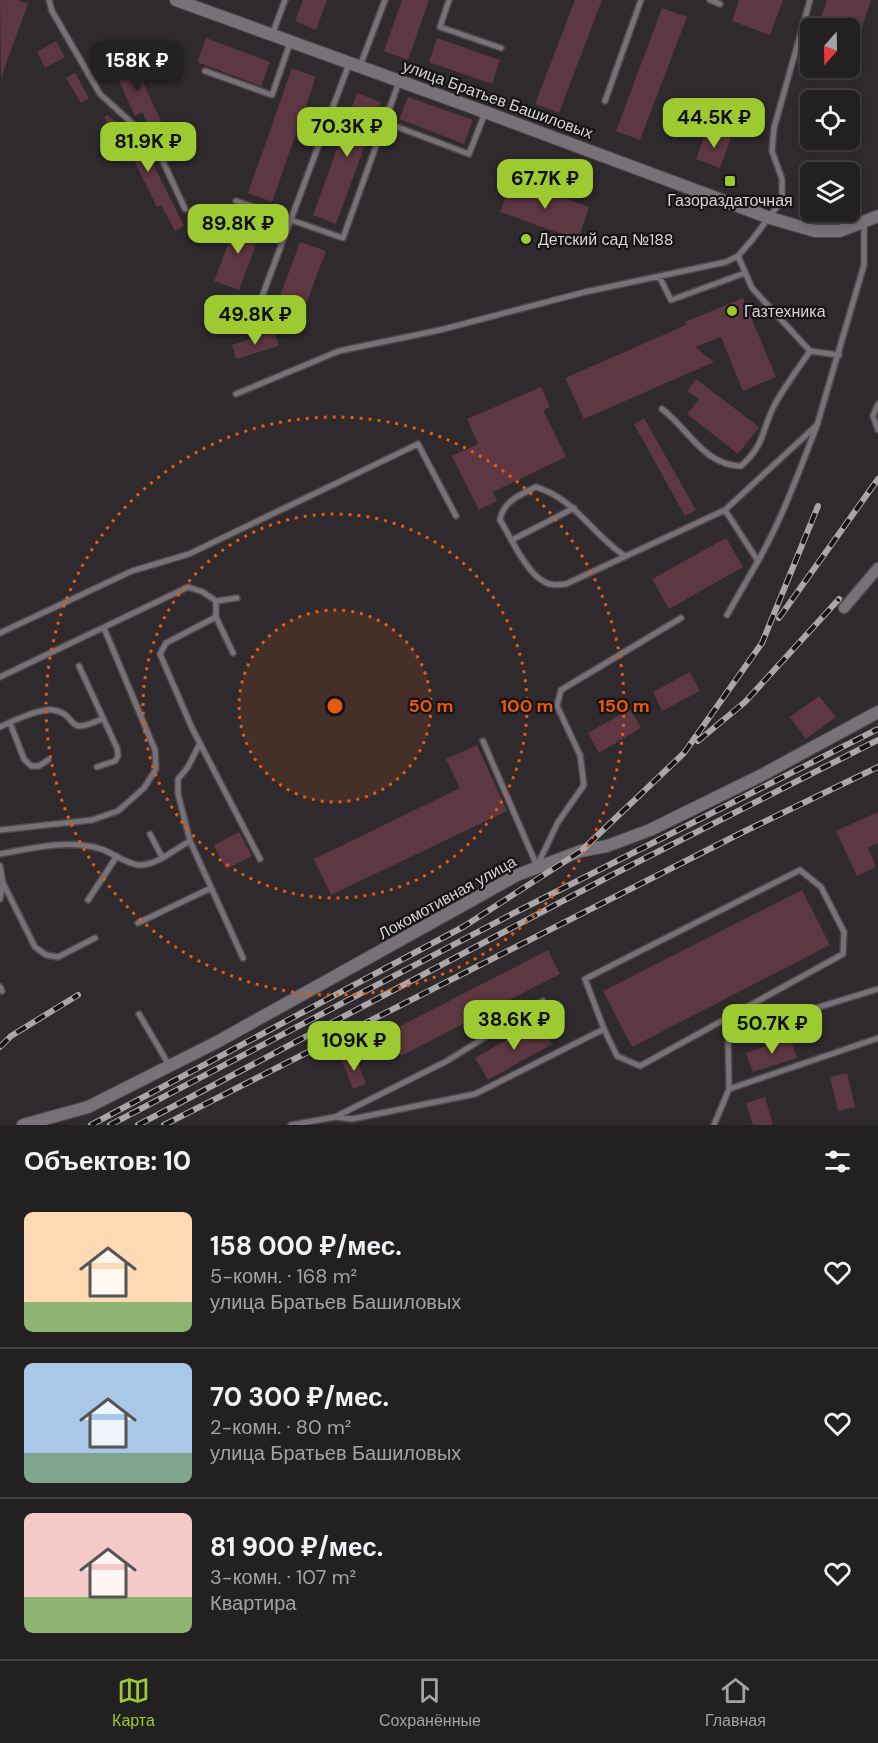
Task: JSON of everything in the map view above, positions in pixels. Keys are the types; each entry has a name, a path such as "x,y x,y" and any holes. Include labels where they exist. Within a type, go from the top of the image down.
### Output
{"street":[{"name":"улица Братьев Башиловых","path":"180,1 770,218 814,231 840,231 878,216"},
{"path":"844,608 878,568"},
{"name":"Локомотивная улица","path":"22,1125 37,1123 88,1107 170,1066 517,875 581,851 607,846 650,830 760,777 878,712"}],"lane":[{"path":"49,0 52,11 100,94 155,144 184,209"},
{"path":"272,35 285,0"},
{"path":"260,302 355,65 385,0"},
{"path":"449,0 440,27 501,48"},
{"path":"605,101 641,0"},
{"path":"710,0 720,4"},
{"path":"236,394 339,351 440,330 585,292 726,262 738,256 782,200 782,179 772,152 774,128 810,0"},
{"path":"205,71 272,95 291,42"},
{"path":"236,201 343,238 399,81"},
{"path":"384,122 469,154 485,112"},
{"path":"727,615 774,533 817,425 864,265 864,222"},
{"path":"738,256 752,288 810,351 839,355"},
{"path":"658,276 671,300 745,273"},
{"path":"662,409 695,444 717,461 729,466 741,466 761,444 774,407 810,351"},
{"path":"878,404 873,416 878,430"},
{"path":"625,556 616,551 574,508 551,492 536,487 511,500 501,511 500,520 533,574 543,582 554,585 566,584 724,510 817,425"},
{"path":"0,633 132,572 189,554 418,444 456,516"},
{"path":"512,540 574,508"},
{"path":"724,510 758,561"},
{"path":"0,677 188,587 203,592 216,601 237,598"},
{"path":"216,601 216,617 233,653"},
{"path":"216,617 166,643 160,654 200,743 260,859"},
{"path":"537,866 558,822 584,785 580,755 557,706 561,690 681,618"},
{"path":"0,830 92,820 118,811 144,788 156,770 155,750 104,628"},
{"path":"79,666 117,748 118,756 115,761 97,767"},
{"path":"0,727 47,709 56,710 67,716 76,726 84,727 102,719"},
{"path":"10,723 24,759 31,766 39,766 48,760"},
{"path":"483,741 537,866"},
{"path":"200,743 188,767 178,779 178,794 190,841 243,958"},
{"path":"150,834 162,856"},
{"path":"0,854 46,846 81,845 101,849 137,865 150,864 190,841"},
{"path":"88,900 117,856"},
{"path":"0,866 3,883 35,947 46,956 58,957 95,938"},
{"path":"800,870 820,888 844,932 843,954 640,1066 617,1056 604,1029 585,979 800,870"},
{"path":"0,899 3,883"},
{"path":"138,923 212,888"},
{"path":"714,1125 729,1089 728,1035 878,989"},
{"path":"291,1125 335,1117 447,1061 543,1001"},
{"path":"140,1014 170,1066"},
{"path":"335,1117 352,1119 475,1094 604,1029"},
{"path":"729,1089 878,1038"}],"building":[{"path":"0,0 18,0 28,4 1,78"},
{"path":"303,0 327,0 316,30 295,21"},
{"path":"402,0 429,0 408,60 384,51"},
{"path":"575,0 602,0 559,113 535,104"},
{"path":"739,0 783,0 770,35 732,21"},
{"path":"827,0 871,0 860,34 860,18 821,18"},
{"path":"662,8 687,17 640,140 616,131"},
{"path":"206,38 270,62 261,86 197,62"},
{"path":"437,38 500,60 492,84 429,62"},
{"path":"56,41 65,57 45,68 37,52"},
{"path":"127,47 166,132 154,137 142,112 135,116 114,70 122,67 115,52"},
{"path":"292,68 316,77 272,202 248,193"},
{"path":"75,73 89,98 81,103 66,78"},
{"path":"357,93 381,102 336,224 313,215"},
{"path":"408,97 473,120 464,144 399,119"},
{"path":"107,115 141,140 184,226 175,231 161,205 157,207 126,144 104,118"},
{"path":"707,129 731,138 720,168 696,159"},
{"path":"512,179 589,207 578,240 500,212"},
{"path":"238,219 262,228 239,290 214,281"},
{"path":"300,242 326,251 303,312 278,302"},
{"path":"743,298 776,377 743,391 721,337 695,347 714,362 584,419 565,378 686,325 685,322"},
{"path":"274,332 279,346 236,359 232,345"},
{"path":"696,379 759,427 738,454 687,414 699,399 687,391"},
{"path":"541,387 550,407 543,410 566,457 493,492 497,501 479,510 452,456 478,444 467,419"},
{"path":"644,418 696,510 685,516 634,424"},
{"path":"726,538 743,567 669,609 652,579"},
{"path":"690,672 700,691 662,711 653,692"},
{"path":"819,696 836,717 806,739 790,717"},
{"path":"630,709 641,728 599,753 588,733"},
{"path":"477,745 507,811 331,895 314,859 460,788 446,759"},
{"path":"878,812 878,843 868,848 876,867 857,876 836,831"},
{"path":"239,832 252,856 226,869 214,845"},
{"path":"802,890 830,945 632,1047 603,991"},
{"path":"548,950 560,974 401,1056 389,1032"},
{"path":"539,1021 552,1044 488,1080 475,1058"},
{"path":"790,1038 797,1058 753,1072 746,1053"},
{"path":"355,1055 366,1084 353,1089 342,1060"},
{"path":"847,1073 855,1107 838,1111 830,1077"},
{"path":"765,1097 773,1125 753,1125 746,1103"}],"railway":[{"path":"779,618 878,479"},
{"path":"91,1125 463,927 581,851 684,753 762,643 818,506"},
{"path":"698,741 745,702 839,599"},
{"path":"110,1125 514,913 878,729"},
{"path":"138,1125 610,876 878,740"},
{"path":"164,1125 741,833 878,767"},
{"path":"0,1047 11,1036 78,995"}],"place":[{"name":"Газораздаточная","path":"730,181"},
{"name":"Детский сад №188","path":"526,239"},
{"name":"Газтехника","path":"732,311"}]}
